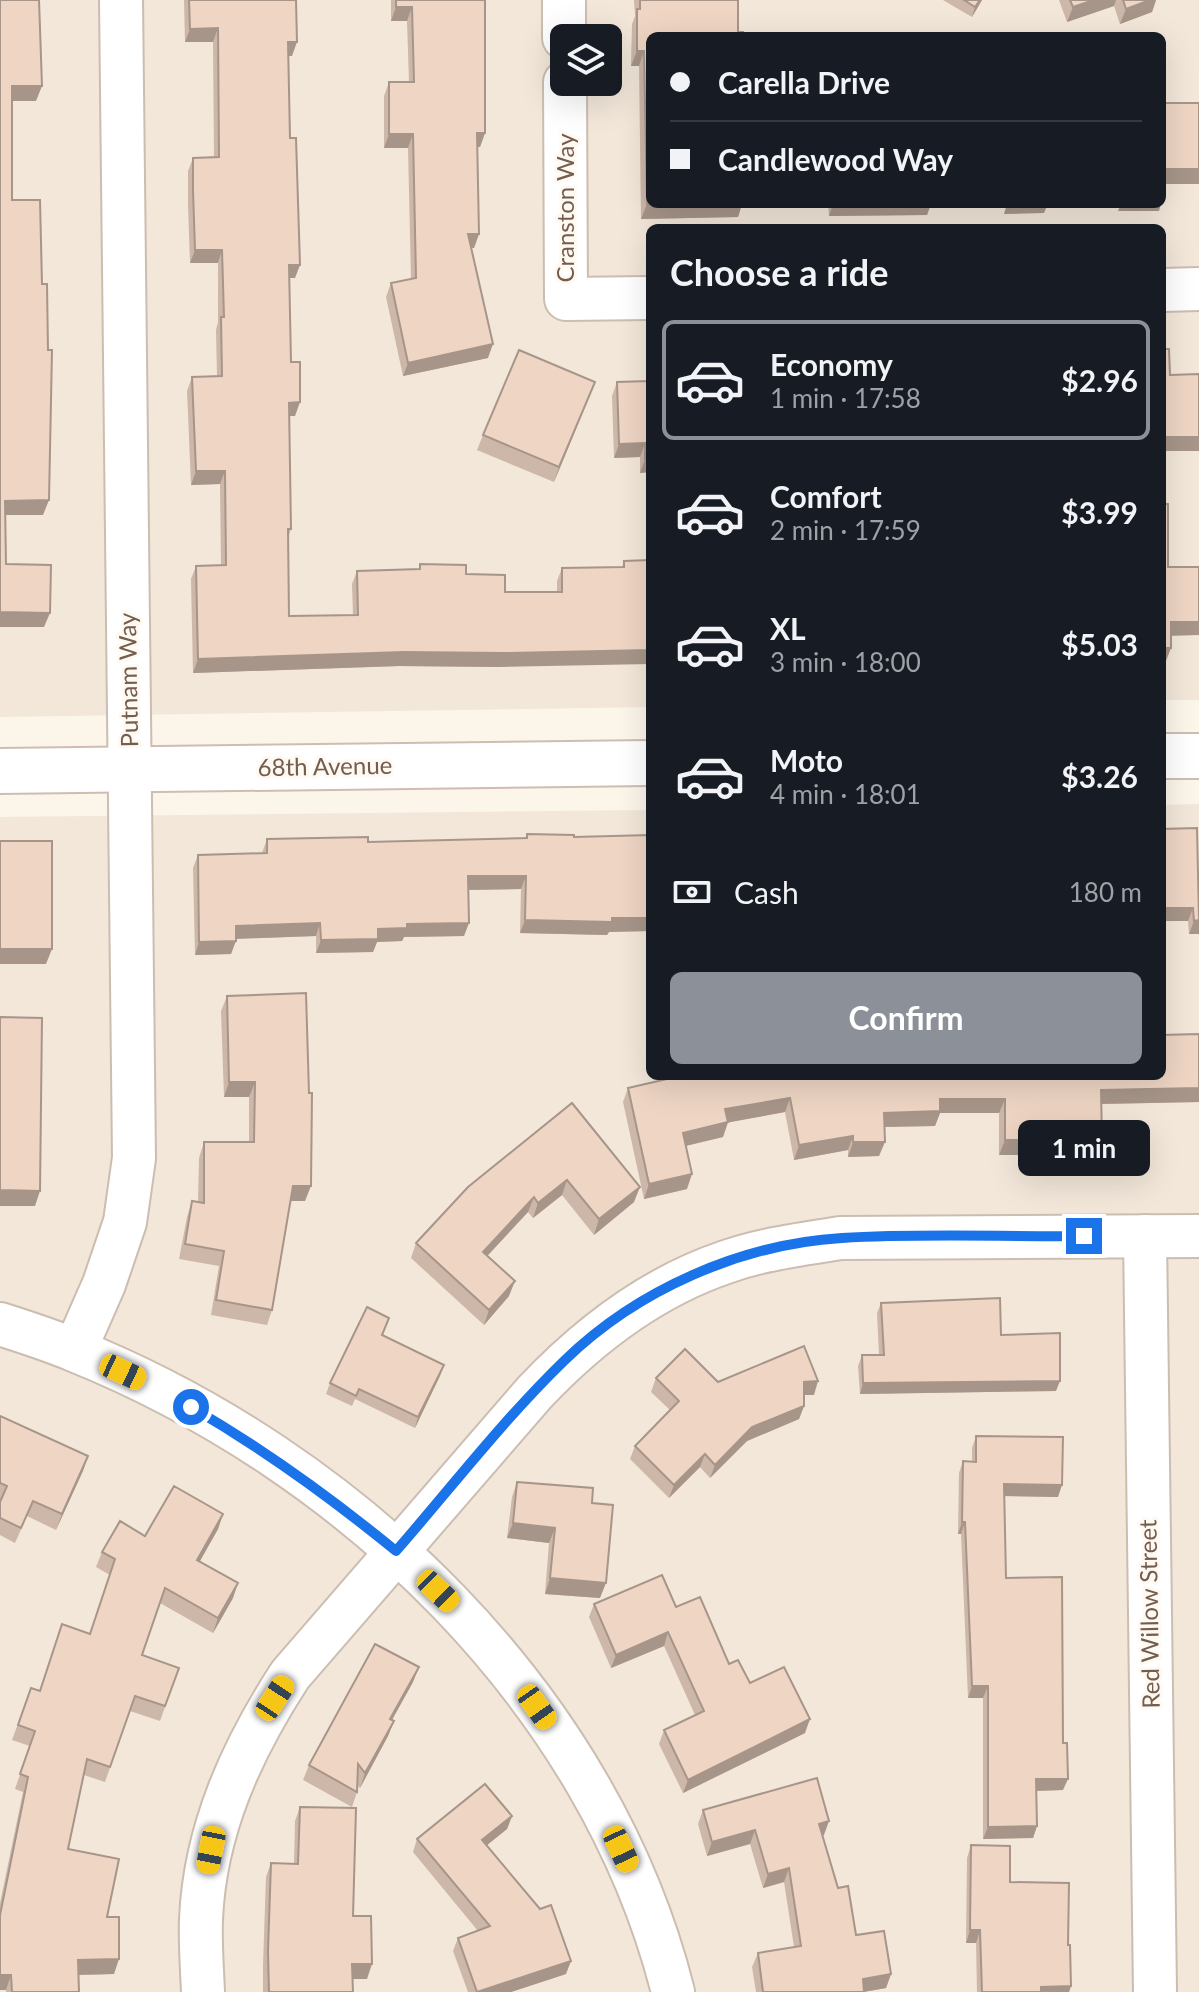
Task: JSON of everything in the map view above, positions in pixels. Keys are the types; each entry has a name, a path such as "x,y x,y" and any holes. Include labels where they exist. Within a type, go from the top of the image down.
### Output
{"street":[{"name":"Putnam Way","path":"75,1350 104,1284 125,1222 134,1158 121,0"},
{"path":"564,0 564,24"},
{"name":"Cranston Way","path":"565,96 566,299 646,298"},
{"path":"1166,290 1199,289"},
{"path":"1166,756 1199,756"},
{"name":"68th Avenue","path":"0,771 646,763"},
{"name":"Red Willow Street","path":"1145,1236 1155,1992"},
{"path":"203,1992 201,1918 216,1827 234,1775 260,1720 290,1675 396,1551 566,1359 615,1319 662,1290 726,1262 787,1246 841,1238 1199,1236"},
{"path":"0,1324 75,1350 170,1395 254,1443 333,1499 396,1551 460,1612 520,1682 573,1758 610,1826 642,1897 673,1992"}],"shaded area":[{"path":"0,0 1199,0 1199,700 1166,700 1166,224 646,224 646,707 0,717"},
{"path":"1199,804 1199,1992 0,1992 0,817 646,810 646,1080 1166,1080 1166,805"}],"building":[{"path":"0,0 39,0 42,86 12,86 12,200 40,200 42,284 47,284 48,350 52,350 49,500 5,501 6,564 51,565 50,613 0,612"},
{"path":"189,0 296,0 297,42 288,42 290,138 296,138 300,265 289,265 291,362 300,362 300,402 289,403 289,616 358,615 357,571 420,569 420,564 466,565 466,574 505,575 505,592 562,592 562,568 624,567 624,561 646,560 646,650 404,652 198,659 196,566 226,565 225,471 196,471 192,377 222,376 221,317 224,317 222,250 195,250 193,191 193,158 219,157 218,28 190,29"},
{"path":"396,0 485,0 485,133 477,133 479,234 468,234 493,344 408,363 391,283 416,278 413,134 389,134 389,82 414,82 412,7 396,7"},
{"path":"640,0 738,0 738,32 646,32 646,153 644,51 637,51 637,9 640,9"},
{"path":"964,0 980,0 975,7"},
{"path":"1070,0 1094,0 1073,7"},
{"path":"1123,0 1150,0 1126,9"},
{"path":"1166,103 1199,103 1199,169 1166,169"},
{"path":"1166,349 1169,349 1170,375 1199,374 1199,437 1166,437"},
{"path":"519,350 595,382 559,467 483,435"},
{"path":"646,381 646,459 645,443 619,444 617,382"},
{"path":"1166,504 1168,567 1199,567 1199,622 1171,622 1171,648 1166,648"},
{"path":"1197,828 1199,920 1194,921 1193,908 1166,908 1166,829"},
{"path":"527,834 574,837 646,835 646,918 612,918 612,922 525,920 526,876 468,876 469,923 407,924 407,928 378,929 378,939 321,940 320,923 236,926 236,941 199,942 198,855 267,853 267,839 368,837 368,842 527,838"},
{"path":"0,841 52,841 52,949 0,949"},
{"path":"306,993 309,1093 312,1093 311,1186 293,1186 272,1310 216,1300 224,1251 185,1244 192,1201 204,1203 204,1142 254,1142 255,1082 229,1082 227,996"},
{"path":"0,1017 42,1018 40,1191 0,1190"},
{"path":"1199,1034 1199,1088 1101,1090 1102,1140 1005,1140 1005,1099 940,1099 940,1111 884,1113 885,1142 853,1142 853,1136 799,1145 790,1098 725,1109 728,1122 683,1133 692,1174 649,1184 628,1088 663,1080 1166,1080 1166,1035"},
{"path":"572,1103 640,1187 599,1219 567,1180 538,1203 534,1197 483,1252 515,1281 489,1310 416,1243 468,1187"},
{"path":"1000,1298 1001,1335 1060,1333 1060,1381 863,1383 862,1355 884,1355 881,1303"},
{"path":"367,1307 389,1318 382,1335 444,1365 418,1417 359,1389 356,1396 330,1383"},
{"path":"804,1346 818,1381 804,1382 804,1406 752,1427 715,1465 705,1454 674,1485 635,1446 679,1401 656,1378 685,1349 718,1382"},
{"path":"0,1416 88,1456 62,1514 33,1501 21,1528 0,1518 0,1502 7,1486 0,1483"},
{"path":"976,1436 1063,1437 1062,1485 1004,1484 1006,1578 1062,1577 1063,1743 1067,1743 1068,1779 1036,1779 1037,1826 988,1827 988,1686 972,1686 965,1522 962,1522 963,1461 976,1462"},
{"path":"517,1482 593,1488 592,1503 613,1505 606,1583 550,1578 555,1528 513,1523"},
{"path":"174,1486 223,1514 197,1560 238,1583 218,1618 165,1588 142,1655 179,1668 165,1706 135,1696 110,1767 87,1759 68,1849 119,1859 107,1917 119,1917 119,1959 78,1960 79,1992 12,1992 11,1975 0,1975 0,1915 28,1777 20,1774 35,1731 18,1725 31,1688 40,1691 62,1624 90,1634 115,1559 102,1552 120,1521 145,1536"},
{"path":"662,1575 676,1607 700,1597 729,1664 738,1660 750,1683 784,1667 810,1719 688,1780 664,1730 704,1711 668,1632 616,1655 594,1604"},
{"path":"375,1644 419,1667 365,1773 358,1764 357,1792 309,1765"},
{"path":"817,1778 829,1821 819,1824 838,1888 848,1886 856,1935 884,1931 891,1974 863,1979 864,1992 763,1992 758,1953 801,1946 789,1868 768,1874 755,1830 712,1842 703,1810"},
{"path":"485,1784 512,1816 482,1840 540,1909 551,1905 571,1961 477,1992 458,1938 490,1926 417,1839"},
{"path":"300,1807 356,1808 353,1916 371,1916 372,1964 352,1964 353,1992 269,1992 271,1863 298,1864"},
{"path":"971,1845 1010,1846 1010,1882 1069,1883 1071,1986 1041,1987 1041,1992 982,1992 980,1930 970,1930"}],"route":[{"path":"191,1407 254,1443 333,1499 396,1551 566,1359 615,1319 662,1290 726,1262 787,1246 841,1238 1084,1236"}]}
